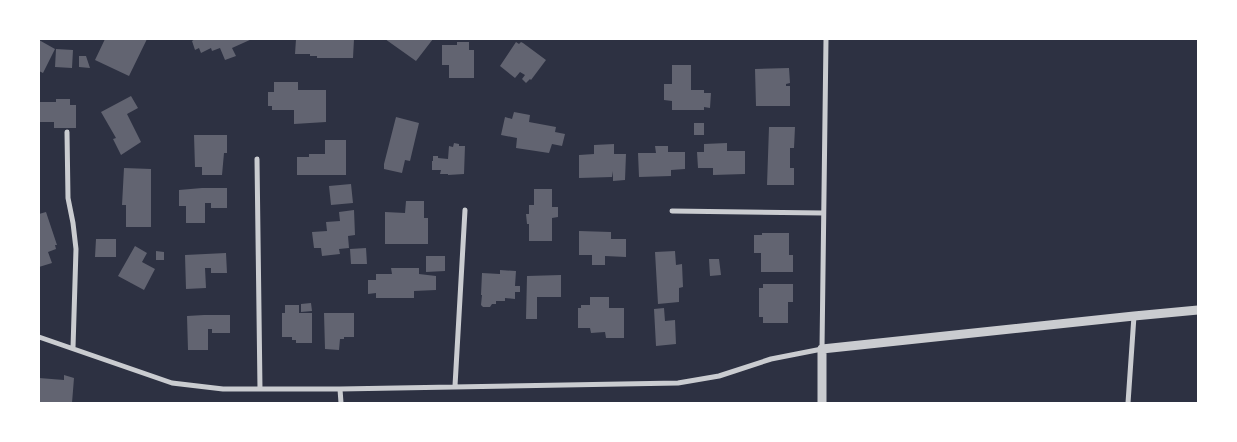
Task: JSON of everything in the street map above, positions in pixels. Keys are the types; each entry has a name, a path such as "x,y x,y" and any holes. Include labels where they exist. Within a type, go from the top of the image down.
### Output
{"street":[{"path":"822,403 826,39"},
{"path":"67,132 68,198 76,249 73,348"},
{"path":"257,159 260,389"},
{"path":"455,386 465,210"},
{"path":"672,211 823,213"},
{"path":"39,337 172,383 223,389 340,389 678,383 719,376 771,359 822,349 1198,310"},
{"path":"1128,403 1134,316"},
{"path":"340,389 341,403"}],"building":[{"path":"105,39 147,39 129,76 95,60"},
{"path":"195,39 252,39 232,48 236,56 225,60 220,48 212,51 211,48 201,53 199,48 195,50 192,41"},
{"path":"296,39 354,39 353,58 317,58 317,56 310,56 310,54 295,54"},
{"path":"385,39 433,39 416,61"},
{"path":"39,40 55,49 43,73 39,71"},
{"path":"457,42 469,42 469,50 474,50 474,78 449,78 449,65 442,65 442,45 457,45"},
{"path":"516,42 519,44 523,43 546,60 531,80 526,83 522,79 525,75 520,72 515,78 500,66"},
{"path":"56,49 73,50 72,68 55,67"},
{"path":"79,56 86,56 90,68 79,67"},
{"path":"672,65 691,65 691,90 704,90 704,93 711,93 710,108 704,107 704,110 672,110 672,101 664,100 664,84 672,84"},
{"path":"789,68 790,83 786,84 786,86 790,86 790,106 756,106 755,69"},
{"path":"274,82 298,82 298,90 326,90 326,122 294,124 294,110 272,110 272,106 268,106 268,92 274,92"},
{"path":"131,96 138,108 127,114 141,142 121,155 113,139 116,138 101,112"},
{"path":"56,99 70,99 70,105 76,105 76,128 54,128 54,122 39,122 39,102 56,102"},
{"path":"514,112 530,115 529,122 556,127 555,132 565,134 562,146 552,144 549,153 516,148 517,138 501,135 505,117 512,119"},
{"path":"396,117 419,123 410,161 405,160 402,173 384,169"},
{"path":"694,123 704,123 704,135 694,135"},
{"path":"769,127 795,127 794,148 790,148 790,168 794,168 794,185 767,185"},
{"path":"194,135 227,135 227,153 224,153 222,175 202,175 202,167 195,167"},
{"path":"325,140 346,140 346,175 297,175 297,157 309,157 309,154 325,154"},
{"path":"454,143 459,144 459,146 465,146 464,174 440,174 441,170 432,170 433,156 448,159 449,146 453,147"},
{"path":"727,143 727,151 745,151 745,174 713,175 713,168 698,168 697,152 704,152 704,144"},
{"path":"614,144 614,154 626,154 625,180 613,181 613,171 612,177 579,178 579,155 594,154 594,145"},
{"path":"655,146 668,146 668,152 685,152 685,169 671,170 671,176 639,177 638,153 656,153"},
{"path":"124,168 151,169 151,227 126,227 126,205 122,205"},
{"path":"351,184 353,203 331,205 329,186"},
{"path":"227,188 227,208 211,208 211,203 205,203 205,223 186,223 186,206 179,206 179,190"},
{"path":"534,189 552,189 552,207 558,207 558,217 552,218 552,241 529,241 529,224 527,224 526,214 529,214 529,205 534,205"},
{"path":"406,201 424,201 424,218 428,218 428,244 385,244 385,212 405,213"},
{"path":"354,210 355,235 348,236 349,248 339,249 340,254 322,256 321,248 314,248 312,232 327,231 326,222 340,221 339,212"},
{"path":"46,212 57,245 55,245 56,249 48,252 52,263 39,267 39,214"},
{"path":"579,231 611,232 611,239 626,239 626,257 605,256 605,265 592,265 592,255 579,255"},
{"path":"762,233 789,233 789,255 793,255 793,272 761,272 761,253 754,253 754,235 762,235"},
{"path":"96,239 116,239 116,257 95,257"},
{"path":"135,246 147,253 142,262 155,269 144,290 118,276"},
{"path":"366,248 367,264 351,264 350,249"},
{"path":"156,251 164,252 164,260 156,260"},
{"path":"675,251 676,265 682,264 683,287 679,288 679,302 658,304 655,252"},
{"path":"226,253 227,273 211,273 211,268 205,268 206,288 186,289 185,255"},
{"path":"426,256 445,256 445,271 426,272"},
{"path":"709,259 719,259 721,275 710,276"},
{"path":"391,268 419,268 419,274 436,276 436,290 414,291 414,298 376,298 376,293 368,294 368,280 376,280 376,274 392,274"},
{"path":"500,270 516,271 515,286 520,286 520,292 515,292 515,299 505,298 505,301 496,301 496,304 492,304 490,307 483,307 481,305 482,273 500,274"},
{"path":"561,275 561,297 537,297 537,319 526,319 527,276"},
{"path":"763,284 793,284 793,302 788,302 788,323 763,323 763,317 759,317 759,288 763,288"},
{"path":"590,297 609,297 609,308 624,308 624,338 606,338 605,332 591,333 590,328 578,328 578,308 581,308 581,305 590,305"},
{"path":"311,303 312,311 301,312 301,304"},
{"path":"285,305 299,305 299,313 312,313 312,343 296,343 296,340 292,340 292,337 282,337 282,313 285,313"},
{"path":"664,308 665,321 675,320 676,344 656,346 654,309"},
{"path":"324,313 354,313 354,337 340,339 339,350 325,349"},
{"path":"230,315 230,333 212,333 212,329 208,329 208,350 188,350 187,316"},
{"path":"64,375 74,378 72,403 39,403 39,378 64,380"}]}
